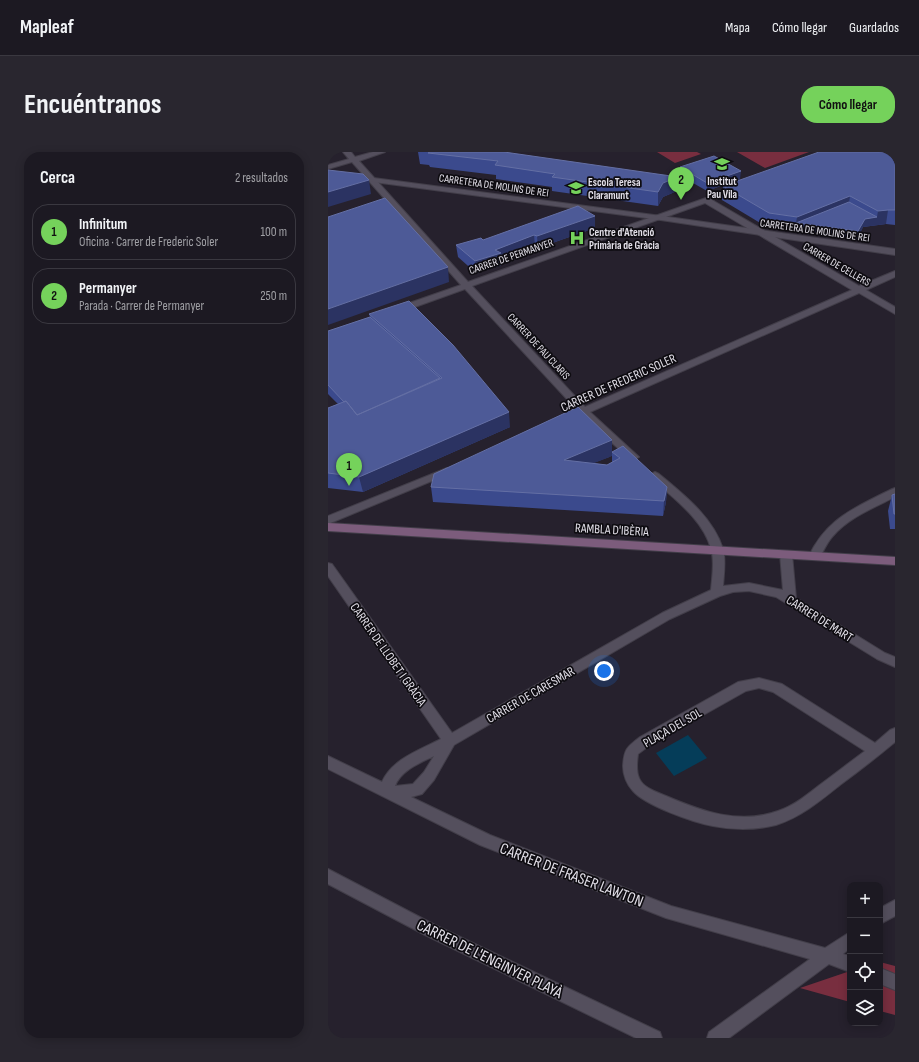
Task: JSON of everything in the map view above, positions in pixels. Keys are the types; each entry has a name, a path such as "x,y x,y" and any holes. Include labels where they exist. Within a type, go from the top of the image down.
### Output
{"main road":[{"name":"RAMBLA D'IBÈRIA","path":"328,527 895,561"}],"street":[{"name":"CARRER DE PAU CLARIS","path":"347,152 583,411 682,500 704,525 713,538 717,550"},
{"path":"328,167 381,152"},
{"name":"CARRETERA DE MOLINS DE REI","path":"328,174 654,217 895,252"},
{"name":"CARRER DE PERMANYER","path":"386,314 466,284 743,186"},
{"name":"CARRER DE CELLERS","path":"706,200 895,311"},
{"name":"CARRER DE FREDERIC SOLER","path":"555,424 895,274"},
{"path":"328,520 376,502 457,467"},
{"path":"815,556 819,545 827,534 836,526 856,512 895,492"},
{"path":"717,550 717,592"},
{"path":"786,554 790,598"},
{"name":"CARRER DE LLOBET I GRÀCIA","path":"328,567 450,740"},
{"name":"CARRER DE MART","path":"717,592 732,588 749,587 779,593 790,598 881,656 895,662"},
{"name":"CARRER DE CARESMAR","path":"450,740 429,776 417,790 386,792 391,778 405,764 450,740 666,616 717,592"},
{"name":"PLAÇA DEL SOL","path":"875,750 777,688 759,683 744,686 645,741 632,752 629,768 634,784 649,795 656,798 704,818 730,822 758,822 785,816 812,799 875,750 895,734"},
{"name":"CARRER DE FRASER LAWTON","path":"328,762 386,792 486,840 672,913 847,963"},
{"name":"CARRER DE L'ENGINYER PLAYÀ","path":"328,876 430,930 654,1038"},
{"path":"883,916 895,907"},
{"path":"715,1038 847,941"},
{"path":"883,977 895,982"}],"shaded area":[{"path":"657,152 697,152 701,154 675,163"},
{"path":"737,152 809,152 765,168"},
{"path":"883,963 895,966 895,1015 883,1012"},
{"path":"847,972 847,1001 800,988"}],"water":[{"path":"688,735 707,758 674,776 656,753"}],"building":[{"path":"504,152 678,177 663,183 658,192 552,177 555,174 495,165 498,161 428,153"},
{"path":"819,152 887,152 895,156 895,210 878,211 850,196 797,217 769,213 723,186"},
{"path":"714,156 741,171 707,183 680,167"},
{"path":"328,170 363,174 369,180 328,192"},
{"path":"385,198 448,267 328,309 328,217"},
{"path":"849,202 877,217 865,219 858,231 796,223"},
{"path":"578,206 595,216 537,236 534,235 495,250 501,253 475,261 456,245 481,238 483,240"},
{"path":"409,301 453,345 509,412 359,477 328,473 328,408 346,401 357,415 442,378 369,314"},
{"path":"370,317 440,378 357,415 346,401 344,402 328,385 328,331"},
{"path":"578,407 612,440 564,460 607,465 620,458 612,452 623,446 667,487 664,501 431,487 434,474"},
{"path":"895,494 895,514 894,514 892,495"}],"place":[{"name":"Institut Pau Vila","path":"722,164"},
{"name":"Escola Teresa Claramunt","path":"576,188"},
{"name":"Permanyer","path":"681,200"},
{"name":"Centre d'Atenció Primària de Gràcia","path":"577,238"},
{"name":"Infinitum","path":"349,486"}]}
